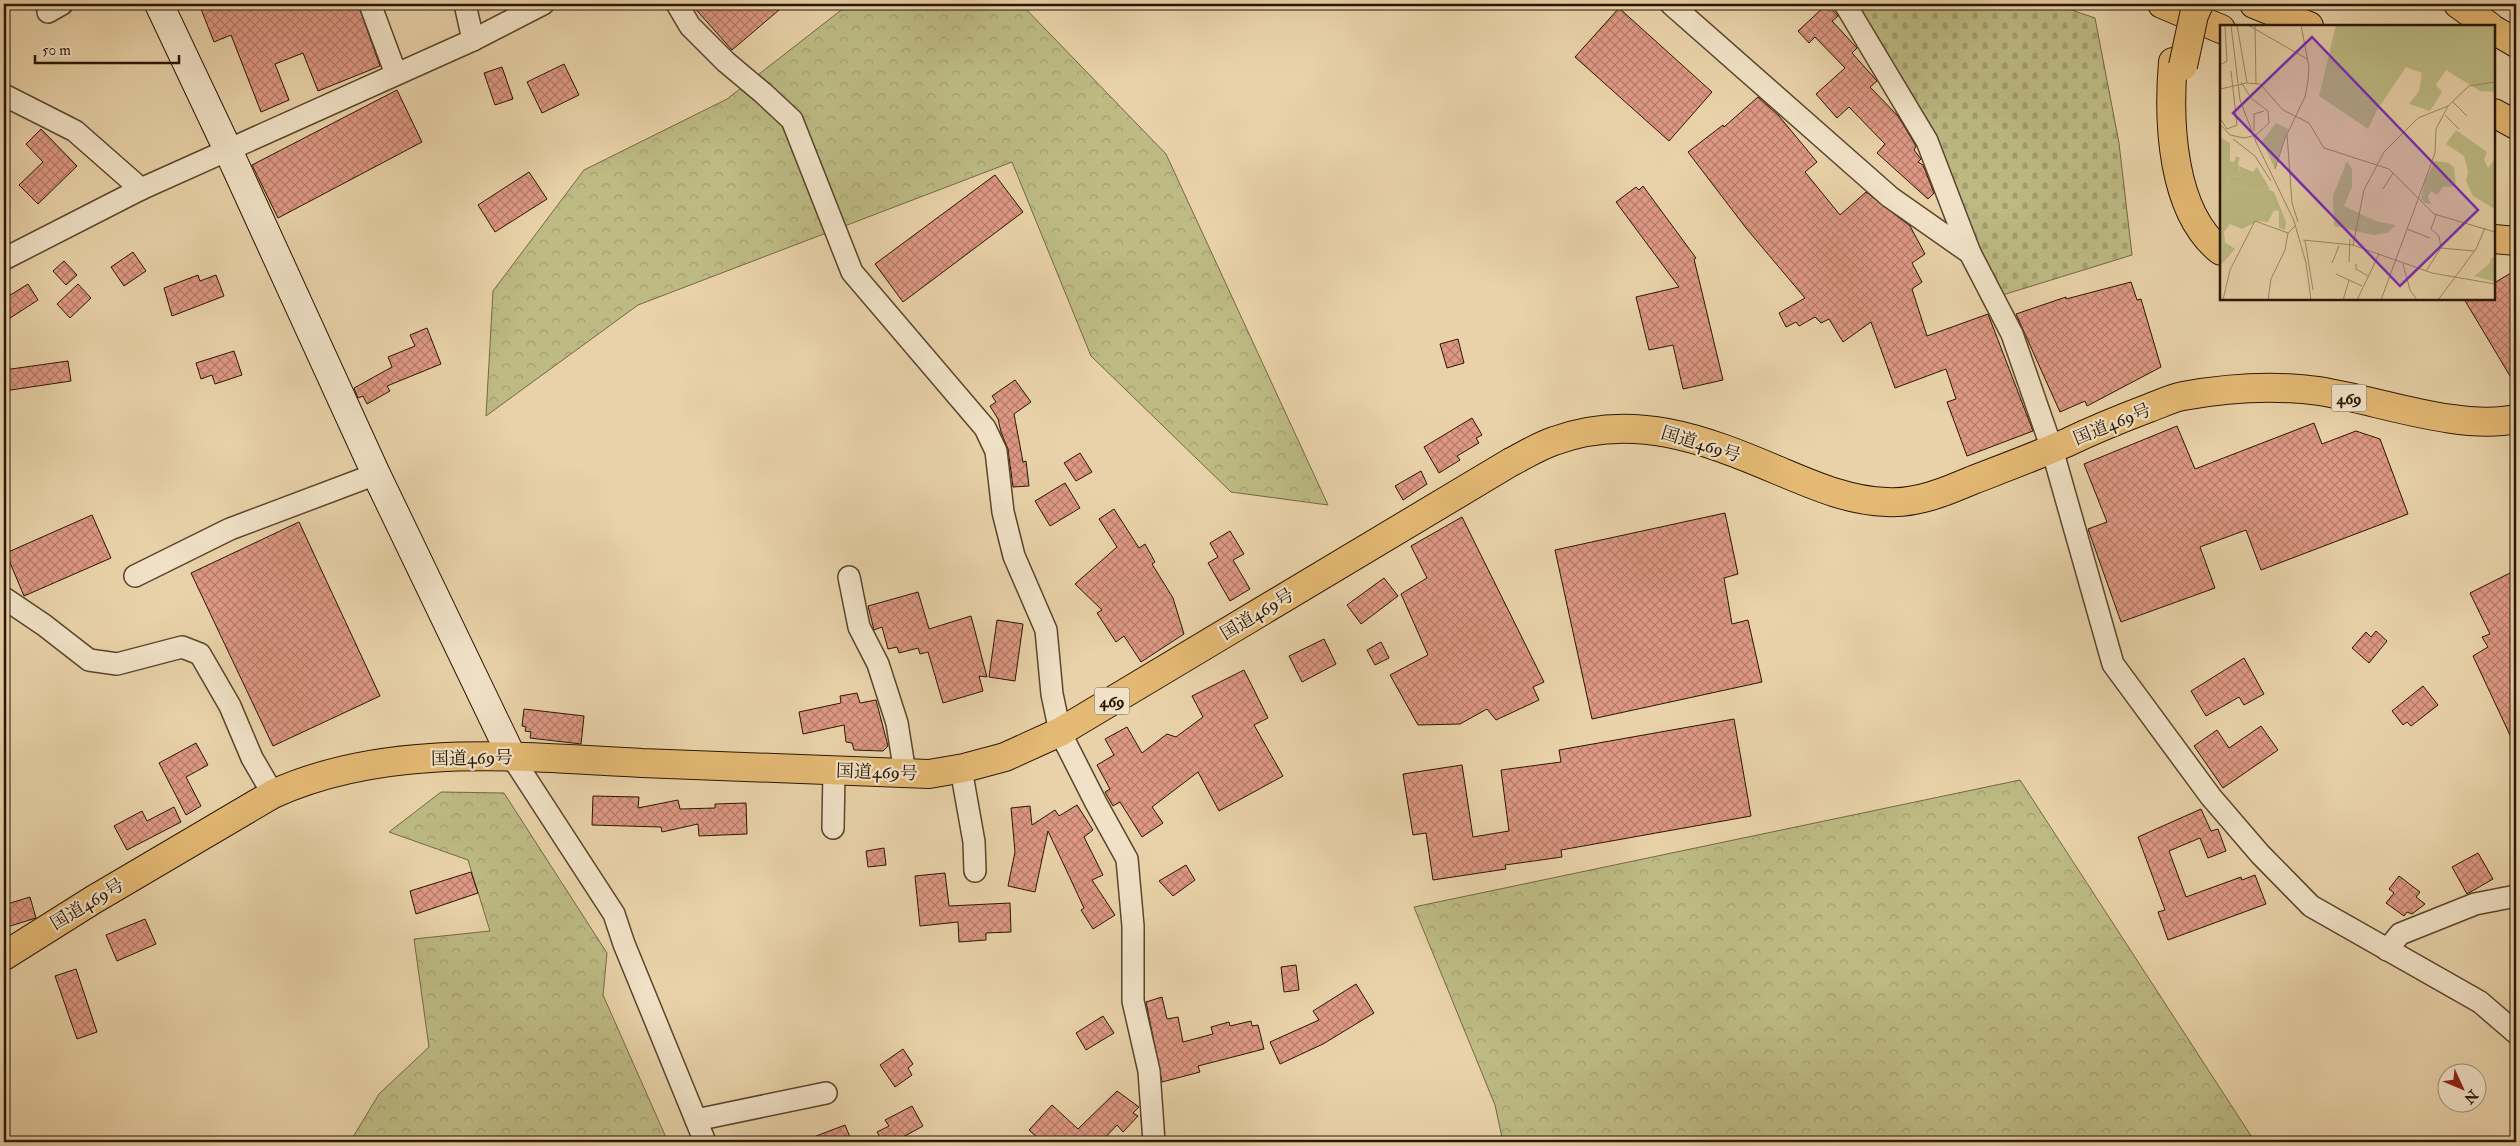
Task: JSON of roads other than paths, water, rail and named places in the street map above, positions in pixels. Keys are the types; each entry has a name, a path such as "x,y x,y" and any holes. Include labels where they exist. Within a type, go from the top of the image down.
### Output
{"highway":[{"path":"2162,4 2220,29"},
{"path":"2187,4 2182,13 2178,64 2183,143 2192,183 2202,208 2220,231"},
{"path":"2199,4 2178,64 2170,103 2175,160 2187,200 2202,231 2220,251"},
{"path":"2254,4 2306,25"},
{"path":"2458,4 2487,25"},
{"path":"2495,31 2516,43"},
{"path":"2495,114 2516,125"},
{"path":"2495,239 2516,242"},
{"name":"国道469号","path":"4,956 102,895 273,794 294,785 358,767 430,759 512,757 929,774 961,769 1005,757 1060,732 1511,462 1554,441 1591,431 1615,428 1653,429 1676,433 1742,455 1817,487 1857,500 1890,503 1944,492 2181,396 2257,387 2318,391 2399,409 2473,421 2516,419"}],"street":[{"path":"159,4 376,474 512,757 614,914 624,944 705,1142"},
{"path":"370,4 396,74"},
{"path":"465,4 473,40"},
{"path":"4,259 141,189 473,40 543,4"},
{"path":"677,4 690,26 726,62 792,120 852,272 985,428 996,450 1003,512 1014,556 1046,630 1052,694 1060,732 1127,859 1132,917 1133,1000 1149,1071 1154,1142"},
{"path":"1671,4 1890,197 1970,253"},
{"path":"1845,4 1927,141 1970,253 2012,334 2052,449 2114,664 2211,797 2260,854 2311,906 2480,1002 2516,1032"},
{"path":"4,96 75,131 141,189"},
{"path":"135,576 230,529 376,474"},
{"path":"849,577 859,626 878,664 897,722 905,773"},
{"path":"4,598 44,625 89,660 118,664 182,648 200,654 230,706 252,758 273,794"},
{"path":"961,769 974,842 975,871"},
{"path":"833,828 834,771"},
{"path":"2387,950 2400,934 2475,904 2516,896"},
{"path":"696,1120 826,1094"}]}
